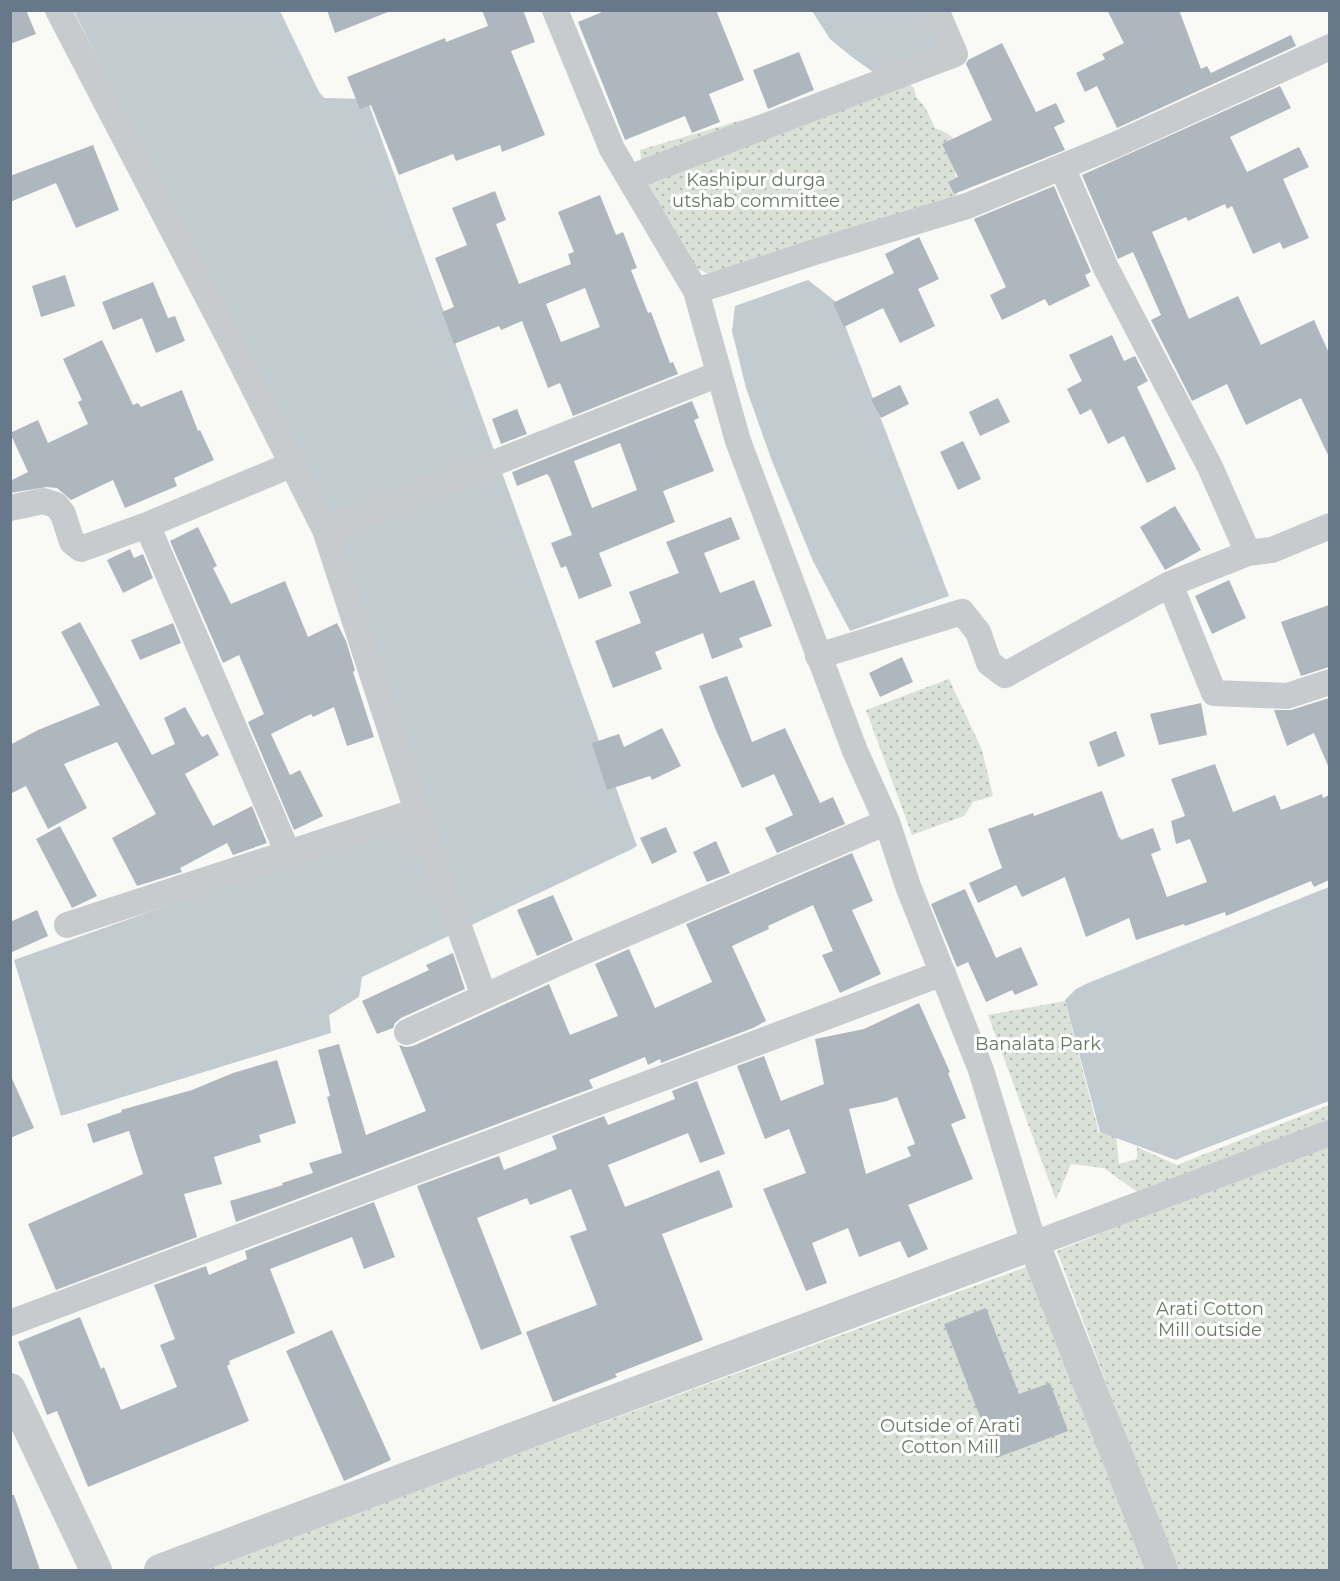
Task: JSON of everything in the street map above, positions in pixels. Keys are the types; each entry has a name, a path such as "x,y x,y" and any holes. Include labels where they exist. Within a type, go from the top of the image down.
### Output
{"street":[{"path":"58,10 325,530 417,811 484,996"},
{"path":"555,10 612,149 696,291 738,441 818,656 855,751 887,822 908,886 981,1070 1034,1244 1162,1570"},
{"path":"629,178 955,54 936,10"},
{"path":"696,291 967,206 1115,145 1329,47"},
{"path":"1062,167 1107,268 1210,467 1248,553"},
{"path":"325,530 719,374"},
{"path":"10,508 43,501 56,505 63,514 72,542 81,549 147,525 293,464"},
{"path":"147,525 288,853"},
{"path":"818,656 962,612 978,632 989,663 1005,675 1170,584 1248,553 1272,550 1329,526"},
{"path":"1170,584 1214,693 1287,696 1329,682"},
{"path":"67,925 417,811"},
{"path":"407,1032 484,996 887,822"},
{"path":"10,1323 943,973"},
{"path":"160,1570 1329,1133"},
{"path":"10,1389 96,1570"}],"green space":[{"name":"Kashipur durga utshab committee","path":"899,74 914,88 916,97 925,107 935,128 950,135 955,142 955,172 959,190 952,203 709,274 691,266 672,224 660,209 643,175 640,150"},
{"path":"949,679 982,750 993,796 973,802 964,816 912,835 866,710"},
{"name":"Banalata Park","path":"1065,1001 1099,1133 1109,1129 1116,1134 1119,1164 1137,1159 1137,1147 1177,1165 1329,1105 1329,1125 1140,1194 1104,1168 1071,1164 1056,1200 988,1015"},
{"name":"Arati Cotton Mill outside","path":"1329,1141 1329,1570 1176,1570 1057,1251"},
{"name":"Outside of Arati Cotton Mill","path":"1026,1267 1149,1570 201,1570"}],"shaded area":[{"path":"74,11 280,11 324,98 367,99 637,846 362,977 359,997 329,1015 331,1033 61,1116 14,960 430,812 298,460"},
{"path":"812,11 948,11 959,32 929,52 873,72 830,39"},
{"path":"808,280 836,302 949,596 850,631 813,561 772,461 746,388 732,331 735,306"},
{"path":"1329,887 1329,1101 1176,1160 1100,1132 1065,1000 1076,989 1088,983"}],"building":[{"path":"10,10 26,10 36,34 10,44"},
{"path":"327,10 388,10 388,12 335,33"},
{"path":"482,10 523,10 535,42 511,51 545,135 502,152 500,145 456,161 453,154 399,175 371,105 360,109 347,77 445,38 446,42 488,26"},
{"path":"607,10 716,10 744,80 709,94 720,122 692,133 685,116 625,140 578,22"},
{"path":"1107,10 1179,10 1201,69 1207,66 1211,73 1291,35 1296,46 1117,128 1097,86 1085,92 1076,73 1105,59 1102,54 1124,43"},
{"path":"1002,43 1036,112 1056,103 1065,122 1054,127 1065,150 954,194 948,182 958,177 942,144 992,120 966,64 968,60"},
{"path":"799,52 814,90 768,109 753,70"},
{"path":"1280,86 1291,108 1230,137 1247,172 1299,147 1309,167 1283,179 1309,238 1283,249 1280,242 1253,254 1232,206 1227,209 1225,204 1188,221 1186,217 1152,232 1189,319 1238,296 1261,345 1314,320 1329,353 1329,457 1301,398 1246,425 1227,384 1192,401 1151,320 1161,315 1133,252 1118,259 1082,175"},
{"path":"93,145 119,210 76,228 56,183 10,202 10,176"},
{"path":"1054,186 1091,272 1085,275 1090,286 1049,306 1045,299 1002,320 990,295 1006,287 974,219"},
{"path":"495,191 506,220 496,224 519,284 571,264 568,254 574,252 558,212 600,195 616,235 623,232 637,268 631,270 648,313 651,312 670,363 673,362 678,374 573,416 560,383 548,388 522,321 501,330 499,326 454,344 442,312 454,307 435,258 467,245 452,208","holes":["585,288 600,327 561,342 546,304"]},
{"path":"919,237 939,279 918,289 935,326 900,343 883,308 844,327 833,303 894,273 885,254"},
{"path":"65,275 75,306 41,317 32,286"},
{"path":"153,282 168,318 175,316 185,341 156,353 142,318 113,330 102,302"},
{"path":"1112,335 1124,361 1135,356 1148,381 1137,387 1176,469 1147,483 1124,436 1108,444 1091,409 1080,415 1067,389 1082,381 1069,355"},
{"path":"102,340 133,405 138,403 141,407 182,390 198,431 200,430 214,460 174,478 177,486 125,508 113,480 71,500 57,488 47,487 10,493 10,481 28,472 10,433 38,420 48,443 88,424 78,402 82,400 63,359"},
{"path":"900,385 909,404 881,418 871,399"},
{"path":"998,398 1010,422 980,436 969,412"},
{"path":"692,401 699,418 694,420 714,471 663,491 675,522 599,553 612,586 579,599 566,566 561,568 551,543 572,535 550,478 547,474 517,486 512,472","holes":["620,443 637,490 592,508 574,461"]},
{"path":"517,409 527,434 501,444 492,419"},
{"path":"963,441 981,479 958,490 940,452"},
{"path":"1175,506 1201,550 1165,570 1140,527"},
{"path":"731,517 740,539 704,553 720,593 754,580 772,626 739,638 743,647 712,659 703,633 655,652 662,669 613,688 595,641 641,623 629,592 679,573 666,542"},
{"path":"198,527 217,566 213,568 231,604 285,581 308,637 337,623 346,641 355,670 353,672 374,737 347,746 334,707 313,717 311,714 271,734 290,775 300,770 323,816 294,830 248,722 264,714 239,655 223,663 170,541"},
{"path":"130,549 134,558 143,554 153,578 123,593 107,560"},
{"path":"1229,580 1246,618 1212,634 1195,596"},
{"path":"1329,605 1329,667 1301,676 1281,622"},
{"path":"80,622 152,755 175,744 164,718 185,707 202,737 208,734 219,755 185,774 213,826 252,806 267,843 233,855 227,843 180,868 182,872 137,886 112,838 156,814 117,742 64,764 87,808 48,829 26,786 10,794 10,745 38,730 100,705 61,632"},
{"path":"173,623 181,643 140,660 131,640"},
{"path":"902,657 913,682 880,697 869,673"},
{"path":"727,676 752,742 785,728 820,803 833,797 845,824 777,853 765,828 793,815 774,774 742,788 699,686"},
{"path":"1329,698 1329,768 1314,733 1287,746 1274,710 1291,710"},
{"path":"1201,703 1207,735 1159,745 1150,714"},
{"path":"662,728 681,766 652,780 650,776 607,790 592,743 619,734 624,747"},
{"path":"1116,731 1125,756 1098,767 1089,742"},
{"path":"1215,764 1233,812 1275,795 1281,810 1322,794 1323,798 1329,795 1329,880 1314,887 1311,881 1226,916 1225,912 1136,940 1129,918 1086,937 1065,877 1022,897 1016,885 978,903 969,883 1002,868 988,829 1033,813 1034,816 1102,791 1121,840 1153,828 1161,850 1151,854 1167,897 1207,882 1190,839 1176,844 1171,821 1185,816 1171,779"},
{"path":"60,826 97,896 72,908 36,839"},
{"path":"666,827 677,852 652,864 640,838"},
{"path":"716,841 730,873 707,882 693,852"},
{"path":"852,853 873,901 852,910 881,974 840,993 822,955 833,951 813,905 732,946 766,1021 661,1063 660,1059 648,1065 645,1057 589,1080 593,1088 236,1222 230,1201 313,1173 309,1163 342,1153 327,1097 330,1096 318,1050 339,1044 366,1135 426,1111 399,1045 413,1046 549,984 570,1035 618,1016 595,964 629,949 655,1008 712,982 686,924"},
{"path":"965,889 996,958 1021,947 1038,985 1015,995 1012,990 986,1002 968,962 957,967 931,904"},
{"path":"553,895 573,940 537,956 517,910"},
{"path":"37,910 48,936 10,953 10,922"},
{"path":"453,953 465,989 401,1018 393,1028 377,1034 362,1001 429,970 426,965"},
{"path":"919,1003 950,1072 948,1073 966,1118 951,1124 973,1179 908,1205 928,1249 908,1258 900,1241 859,1257 848,1228 812,1243 827,1283 806,1291 763,1189 806,1173 789,1129 765,1139 737,1066 764,1056 781,1101 824,1084 815,1039 864,1029","holes":["897,1097 915,1144 907,1147 911,1156 866,1174 849,1109"]},
{"path":"277,1060 296,1123 259,1135 261,1142 214,1157 222,1184 184,1194 197,1237 56,1290 28,1224 143,1174 129,1131 93,1143 87,1124 122,1112 121,1110 192,1090 233,1073"},
{"path":"10,1074 34,1128 10,1138"},
{"path":"697,1081 725,1154 700,1163 688,1133 608,1165 625,1207 719,1170 733,1207 662,1234 703,1340 615,1374 617,1377 553,1402 526,1332 597,1305 570,1236 587,1230 571,1189 530,1205 527,1198 477,1218 522,1334 481,1350 417,1186 499,1156 504,1170 557,1149 552,1136 604,1116 608,1125 675,1099 672,1091"},
{"path":"374,1202 395,1257 364,1269 352,1237 270,1269 295,1333 229,1361 230,1364 227,1366 249,1421 88,1487 57,1411 47,1415 18,1342 80,1317 121,1410 177,1387 160,1345 175,1339 154,1285 206,1266 209,1275 247,1259 245,1251"},
{"path":"986,1308 1019,1394 1050,1383 1068,1431 996,1458 944,1324"},
{"path":"332,1330 391,1460 344,1481 286,1351"},
{"path":"10,1495 14,1495 40,1570 10,1570"}]}
